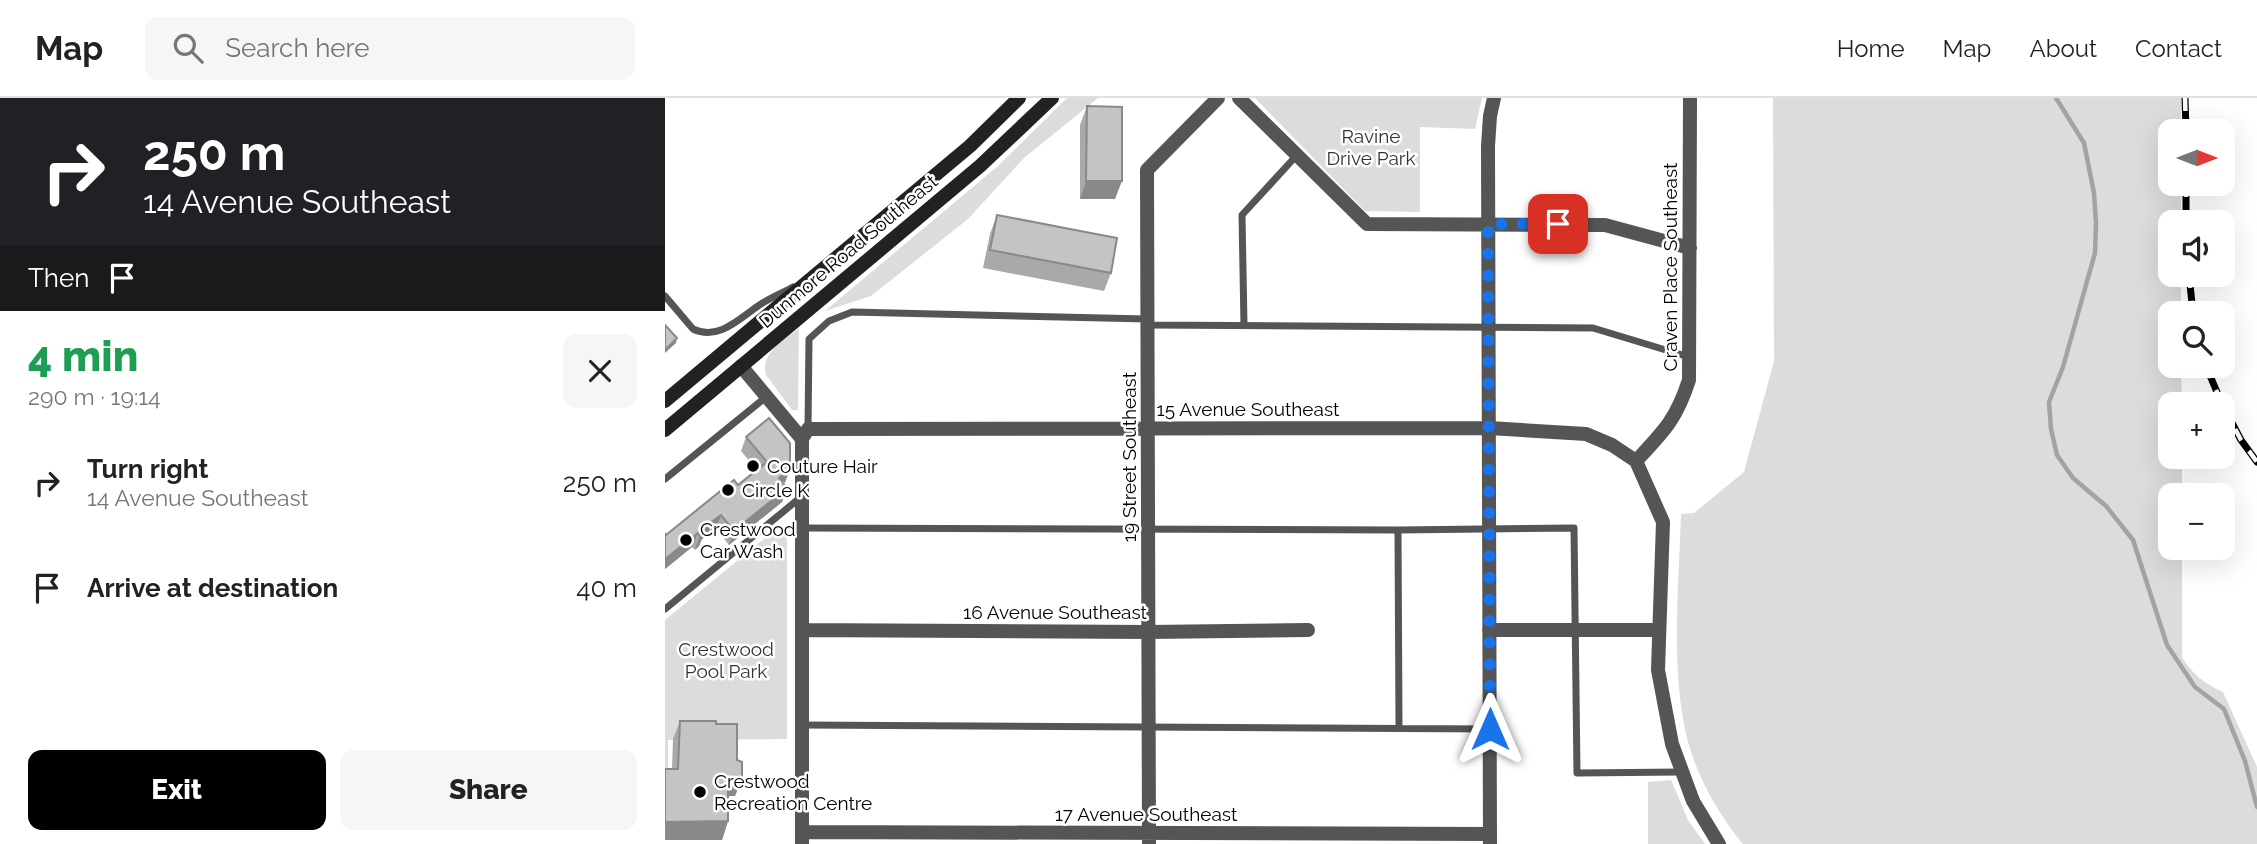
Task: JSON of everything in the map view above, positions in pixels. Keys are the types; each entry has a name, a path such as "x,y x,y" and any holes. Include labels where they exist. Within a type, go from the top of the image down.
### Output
{"main road":[{"name":"Dunmore Road Southeast","path":"665,401 970,146 1019,98"},
{"path":"1029,98 1040,110"},
{"name":"Dunmore Road Southeast","path":"665,430 980,166 1052,98"}],"street":[{"name":"19 Street Southeast","path":"1149,839 1147,170 1218,98"},
{"path":"1239,98 1367,224 1605,225 1690,248"},
{"path":"1490,839 1488,146 1494,98"},
{"name":"Craven Place Southeast","path":"1636,461 1669,426 1681,404 1689,380 1690,98"},
{"path":"741,366 766,397 805,434 802,496 802,838"},
{"name":"15 Avenue Southeast","path":"805,434 1489,428 1587,434 1612,445 1636,461"},
{"path":"1636,461 1664,522 1658,670 1672,744 1693,801 1719,844"},
{"name":"16 Avenue Southeast","path":"802,630 1308,631"},
{"path":"1489,630 1659,630"},
{"name":"17 Avenue Southeast","path":"802,838 1490,839"}],"lane":[{"path":"1244,325 1242,215 1297,155"},
{"path":"666,299 693,329 706,332 725,329 760,304 815,276"},
{"path":"805,434 809,339 829,321 852,312 1244,325 1593,328 1690,357"},
{"path":"665,479 766,397"},
{"path":"665,609 802,496"},
{"path":"802,528 1574,528 1577,773 1681,772"},
{"path":"1398,530 1399,727"},
{"path":"802,725 1490,729"}],"green space":[{"path":"1067,98 1098,98 1024,158 968,219 871,296 825,311 998,166"},
{"name":"Ravine Drive Park","path":"1255,98 1482,98 1475,129 1420,127 1420,212 1365,211"},
{"path":"1773,98 2181,98 2181,119 2158,119 2158,196 2181,196 2181,210 2158,210 2158,287 2181,287 2181,301 2158,301 2158,378 2181,378 2182,392 2158,392 2158,469 2182,469 2182,483 2158,483 2158,560 2182,560 2182,657 2200,678 2223,692 2257,767 2257,844 1743,844 1713,801 1697,769 1686,736 1677,643 1681,514 1694,513 1744,472 1774,361"},
{"path":"799,328 798,410 792,410 766,375 765,367 770,354 780,342"},
{"name":"Crestwood Pool Park","path":"771,533 787,533 787,739 668,740 668,787 665,787 665,620"},
{"path":"1671,780 1688,820 1705,844 1648,844 1648,782"}],"building":[{"path":"1087,106 1122,107 1122,181 1086,181"},
{"path":"997,215 1117,238 1111,273 990,250"},
{"path":"665,325 677,338 665,350"},
{"path":"769,418 790,443 790,469 779,478 787,488 734,531 721,515 702,529 704,532 700,536 698,533 665,559 665,533 666,535 734,480 738,485 767,462 746,437"},
{"name":"Crestwood Recreation Centre","path":"680,721 737,724 737,760 742,762 742,778 728,778 728,821 665,822 665,769 678,769"}],"waterway":[{"path":"2056,98 2084,143 2094,193 2096,223 2095,253 2063,367 2049,402 2057,455 2073,478 2106,506 2133,540 2167,645 2195,687 2224,709 2245,761 2257,807"}],"railway":[{"path":"2185,98 2186,119"},
{"path":"2186,196 2186,210"},
{"path":"2190,287 2192,301"},
{"path":"2211,378 2217,392"},
{"path":"2235,429 2257,462"}],"place":[{"name":"Couture Hair","path":"753,466"},
{"name":"Circle K","path":"728,490"},
{"name":"Crestwood Car Wash","path":"686,540"},
{"name":"Crestwood Recreation Centre","path":"700,792"}],"route":[{"path":"1490,729 1488,224 1558,224"}]}
